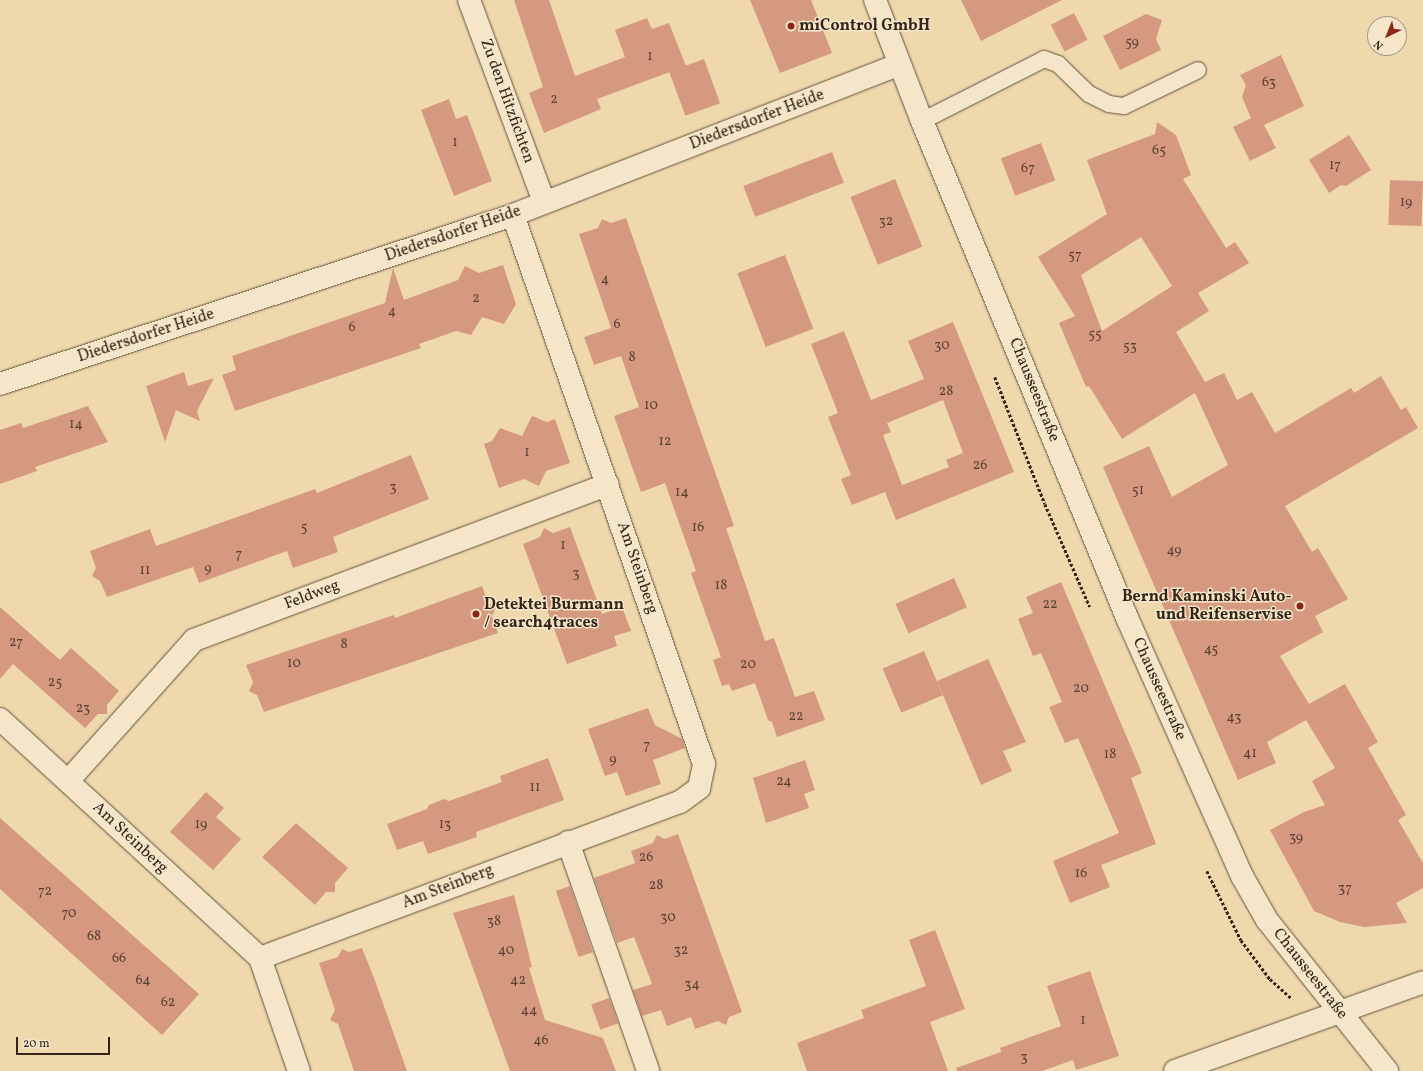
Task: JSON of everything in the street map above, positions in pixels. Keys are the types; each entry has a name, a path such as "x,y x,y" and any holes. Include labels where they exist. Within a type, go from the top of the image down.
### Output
{"street":[{"name":"Zu den Hitzfichten","path":"469,0 544,202"},
{"name":"Chausseestraße","path":"875,0 922,121 1128,620 1242,876 1267,920 1387,1071"},
{"name":"Diedersdorfer Heide","path":"0,384 513,215 900,64"},
{"name":"Am Steinberg","path":"260,958 568,842 680,802 699,788 704,764 608,484 513,215"},
{"name":"Feldweg","path":"68,781 194,640 608,484"},
{"name":"Am Steinberg","path":"0,719 260,958 299,1071"},
{"path":"568,842 648,1071"},
{"path":"1175,1071 1423,982"}],"lane":[{"path":"922,121 1044,59 1058,64 1089,94 1109,104 1124,106 1198,70"}],"building":[{"path":"514,0 549,0 575,76 625,57 615,30 647,18 652,29 669,23 686,66 597,99 601,109 544,133 529,93 543,87"},
{"name":"miControl GmbH","path":"750,0 811,0 832,53 780,73"},
{"path":"961,0 1062,0 981,41"},
{"path":"1074,13 1088,40 1064,52 1051,25"},
{"path":"1146,14 1162,20 1156,39 1161,50 1120,70 1103,36"},
{"path":"1281,55 1304,106 1264,125 1276,148 1250,161 1233,127 1251,118 1242,97 1246,85 1240,75"},
{"path":"704,59 720,103 685,116 669,72"},
{"path":"449,99 456,119 467,115 492,181 454,196 421,110"},
{"path":"1157,122 1176,135 1191,175 1183,179 1226,248 1235,242 1249,263 1198,293 1209,311 1176,332 1205,382 1224,373 1237,400 1252,392 1275,433 1351,388 1354,393 1381,376 1401,410 1406,407 1418,428 1285,506 1312,552 1318,548 1348,599 1315,616 1323,632 1280,656 1309,704 1345,684 1378,742 1368,748 1406,815 1398,820 1423,863 1423,888 1396,903 1407,923 1364,927 1340,922 1314,911 1270,830 1304,812 1325,805 1312,781 1335,768 1306,720 1267,742 1276,763 1238,780 1103,467 1149,446 1172,497 1228,465 1195,393 1122,439 1089,386 1086,387 1059,323 1075,316 1038,257 1107,214 1087,160 1155,134","holes":["1141,237 1172,286 1102,331 1081,275"]},
{"path":"1349,135 1371,170 1346,186 1341,185 1329,193 1309,160"},
{"path":"1041,143 1055,180 1015,196 1001,158"},
{"path":"832,152 844,183 755,217 743,186"},
{"path":"895,179 922,247 878,265 850,197"},
{"path":"1390,180 1423,181 1421,226 1388,225"},
{"path":"626,218 734,526 726,528 765,641 774,638 795,697 814,691 825,720 777,737 772,722 768,720 755,683 732,691 729,684 722,686 713,660 721,657 691,573 696,571 665,483 641,492 614,416 639,407 621,356 594,365 584,337 611,328 579,234 598,228 602,219 611,223"},
{"path":"785,255 813,329 766,347 737,273"},
{"path":"503,265 516,304 504,324 482,317 471,335 456,331 419,344 421,348 235,411 222,375 236,370 232,356 385,303 393,268 404,300 458,280 465,266 479,273"},
{"path":"953,322 1014,472 896,520 885,492 852,505 841,479 851,475 828,417 838,413 811,344 844,331 871,400 924,379 908,341","holes":["943,400 963,453 946,460 949,467 892,489 902,485 883,435 891,432 887,423"]},
{"path":"184,372 188,386 214,378 197,411 200,421 176,410 165,442 146,386"},
{"path":"88,406 108,442 35,467 37,471 0,484 0,430 21,423 23,428"},
{"path":"532,416 547,422 555,419 570,463 546,471 539,486 524,479 499,488 484,444 492,441 500,428 522,436"},
{"path":"411,455 429,499 333,537 338,552 293,568 287,551 199,583 193,567 107,597 100,581 92,576 96,568 90,551 150,529 156,546 315,489 317,493"},
{"path":"570,527 602,614 622,607 631,631 614,636 617,646 567,664 523,544 540,537 544,528 553,533"},
{"path":"954,578 967,607 909,633 896,604"},
{"path":"1061,582 1142,773 1131,778 1156,844 1101,865 1110,887 1070,903 1053,861 1119,833 1078,738 1065,743 1049,707 1062,702 1041,653 1033,656 1018,619 1033,613 1026,597"},
{"path":"482,586 488,603 496,607 492,616 498,633 264,712 257,695 249,691 253,682 246,665 394,615 395,618"},
{"path":"0,607 60,660 71,648 119,691 107,705 107,714 98,714 85,728 13,664 0,679"},
{"path":"924,651 943,695 901,713 883,669"},
{"path":"988,659 1026,742 1003,751 1012,771 981,785 937,681"},
{"path":"648,708 655,725 682,739 685,748 653,760 661,784 626,796 617,772 605,776 588,729"},
{"path":"548,758 564,800 476,832 477,837 428,854 423,841 397,850 387,824 427,809 429,805 444,799 449,801 502,782 500,776"},
{"path":"805,760 815,790 804,794 809,808 766,823 753,778"},
{"path":"206,792 224,808 216,817 241,839 213,870 170,832"},
{"path":"0,818 199,994 162,1035 0,889"},
{"path":"296,823 348,868 335,883 335,892 326,892 315,905 262,857"},
{"path":"678,834 742,1012 729,1017 726,1025 718,1021 695,1029 691,1017 667,1026 661,1010 642,1016 633,990 652,984 634,937 617,943 594,878 635,863 631,851 653,843 657,835 665,839"},
{"path":"570,886 593,952 579,957 556,891"},
{"path":"514,895 532,967 529,968 545,1020 603,1038 616,1071 510,1071 453,913"},
{"path":"935,930 965,1009 930,1022 948,1071 807,1071 797,1043 864,1018 861,1010 926,986 909,940"},
{"path":"362,948 407,1071 354,1071 338,1024 330,1020 335,1010 319,963 338,957 342,949 349,952"},
{"path":"1090,971 1119,1056 1076,1070 1073,1060 1042,1071 957,1071 956,1068 1001,1052 1000,1048 1061,1026 1047,986"},
{"path":"609,998 618,1023 600,1030 591,1004"}],"place":[{"name":"miControl GmbH","path":"791,26"},
{"name":"Bernd Kaminski Auto- und Reifenservise","path":"1300,606"},
{"name":"Detektei Burmann / search4traces","path":"476,614"}]}
